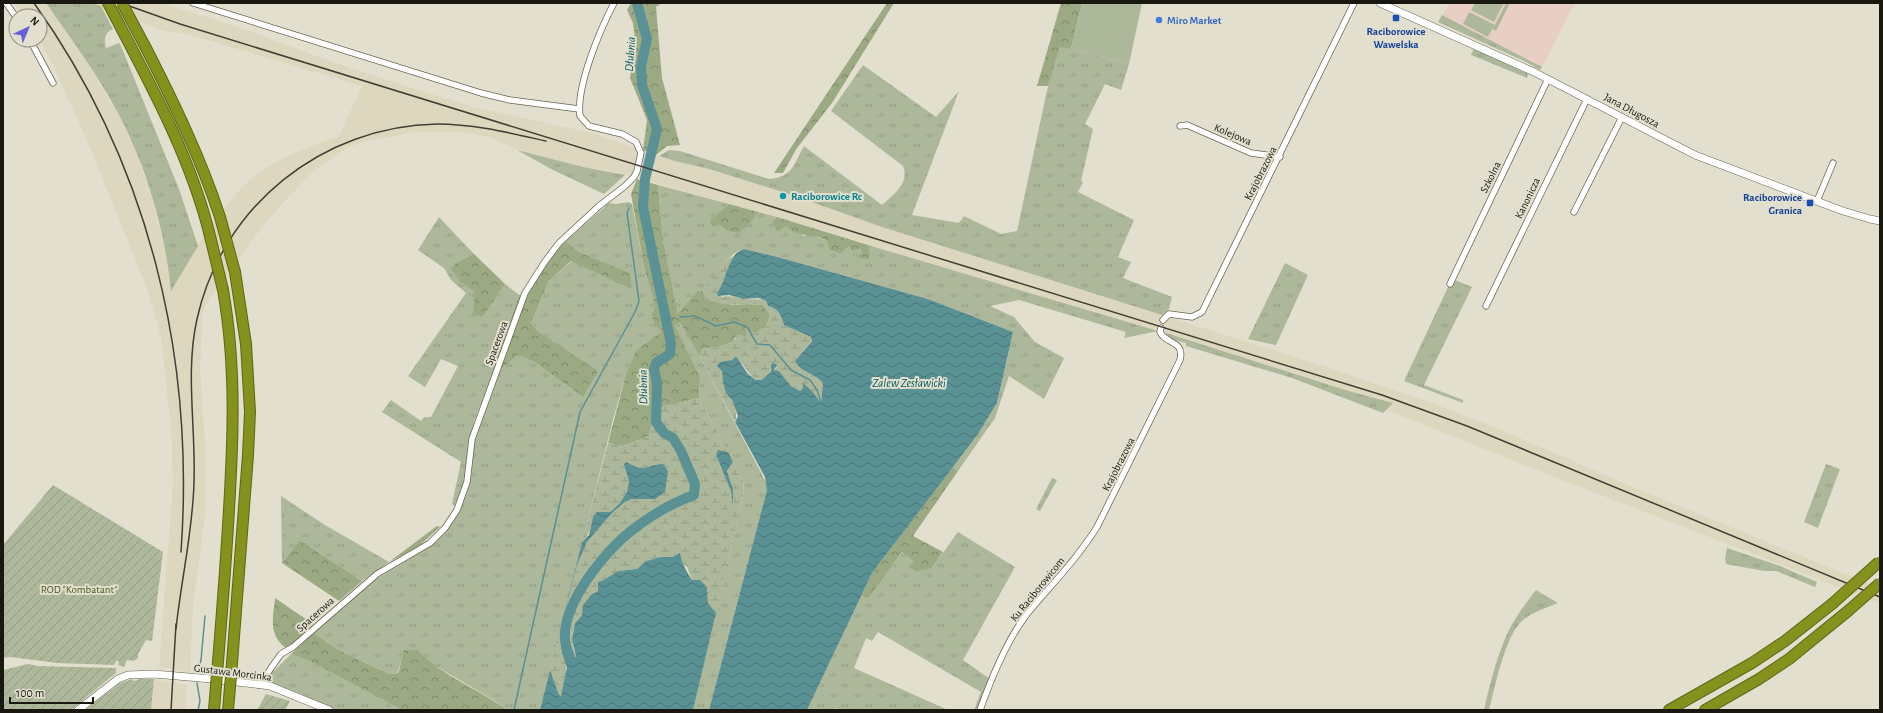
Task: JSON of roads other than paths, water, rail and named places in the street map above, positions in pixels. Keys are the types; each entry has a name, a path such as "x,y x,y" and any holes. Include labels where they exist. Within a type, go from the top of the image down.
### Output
{"highway":[{"path":"108,3 183,154 196,189 210,236 223,290 230,337 233,411 230,489 214,710"},
{"path":"122,3 188,133 220,217 235,272 246,344 250,412 248,455 228,710"},
{"path":"1669,710 1752,663 1785,641 1832,604 1880,562"},
{"path":"1704,710 1759,680 1789,660 1880,583"}],"street":[{"path":"193,3 481,93 510,100 579,110 592,52 614,3"},
{"name":"Krajobrazowa","path":"1163,320 1170,314 1192,317 1202,312 1280,157 1354,3"},
{"name":"Jana Długosza","path":"1380,3 1548,79 1695,155 1817,201 1870,219 1880,220"},
{"path":"34,48 53,83"},
{"name":"Szkolna","path":"1450,284 1548,79"},
{"name":"Kanonicza","path":"1486,306 1587,99"},
{"name":"Spacerowa","path":"259,685 281,654 293,647 377,574 430,543 444,528 457,510 467,482 472,439 525,294 544,263 559,243 598,206 625,186 634,177 637,170 641,152 636,142 622,134 585,124 580,116 579,110"},
{"path":"1574,212 1622,117"},
{"name":"Kolejowa","path":"1180,126 1187,125 1251,153 1280,157"},
{"path":"1817,201 1832,163"},
{"name":"Krajobrazowa","path":"1083,549 1100,521 1180,360 1180,350 1176,344 1163,338 1160,332 1161,328"},
{"name":"Ku Raciborowicom","path":"980,710 1012,636 1027,614 1083,549"},
{"name":"Gustawa Morcinka","path":"78,710 118,679 128,675 154,674 270,686 329,710"}],"water":[{"name":"Zalew Zesławicki","path":"744,249 928,299 1013,332 997,403 978,434 872,573 807,710 709,710 767,490 765,477 735,422 738,416 732,400 726,393 722,371 717,366 720,362 732,360 736,356 748,374 756,380 762,380 771,372 771,365 773,363 777,365 774,370 779,371 791,386 800,391 803,388 803,383 813,392 821,403 823,383 816,377 800,368 795,361 812,341 811,337 784,325 779,312 768,306 766,301 759,298 743,299 729,295 718,296 717,293 734,255"},
{"path":"718,450 728,452 733,462 727,471 733,489 733,505 731,491 716,455"},
{"path":"626,462 638,468 646,468 663,464 668,471 665,492 655,499 632,499 625,502 612,513 587,542 577,565 550,670 582,542 589,535 593,517 597,512 610,512 619,504 627,492 629,481 624,465"},
{"path":"680,553 686,570 692,580 700,580 707,587 708,603 716,613 693,710 540,710 550,670 559,695 561,696 567,668 562,653 562,641 566,644 573,656 576,657 572,639 575,623 582,615 583,605 591,595 598,591 598,582 618,571 637,569 646,561 661,557 673,557"}],"waterway":[{"name":"Dłubnia","path":"569,654 565,639 567,622 582,587 594,570 607,554 638,525 669,506 694,495 695,484 681,451 673,438 664,433 656,422 657,383 654,369 656,363 670,354 671,344 643,207 645,179 657,129 642,85 641,66 647,39 637,3"},
{"path":"514,710 580,412 635,312 639,301 627,213 629,208"},
{"path":"680,317 695,316 716,326 734,322 747,327 757,344 770,345 791,370 810,380 817,390 821,403"},
{"path":"667,318 673,318"},
{"path":"198,673 201,660 205,616"},
{"path":"197,683 200,701 198,710"}],"railway":[{"path":"34,3 74,65 107,129 135,196 156,264 171,335 180,406 183,479 181,552"},
{"path":"121,3 180,24 1382,395 1467,426 1880,597"},
{"path":"176,629 193,500 194,461 191,379 197,319 210,278 229,241 254,208 283,180 317,157 354,139 395,128 451,124 492,130 546,141"},
{"path":"171,710 176,624"}],"place":[{"name":"Raciborowice Wawelska","path":"1396,18"},
{"name":"Miro Market","path":"1159,20"},
{"name":"Raciborowice Rc","path":"783,196"},
{"name":"Raciborowice Granica","path":"1810,203"}],"park label":[{"name":"ROD \"Kombatant\"","path":"79,589"}]}
